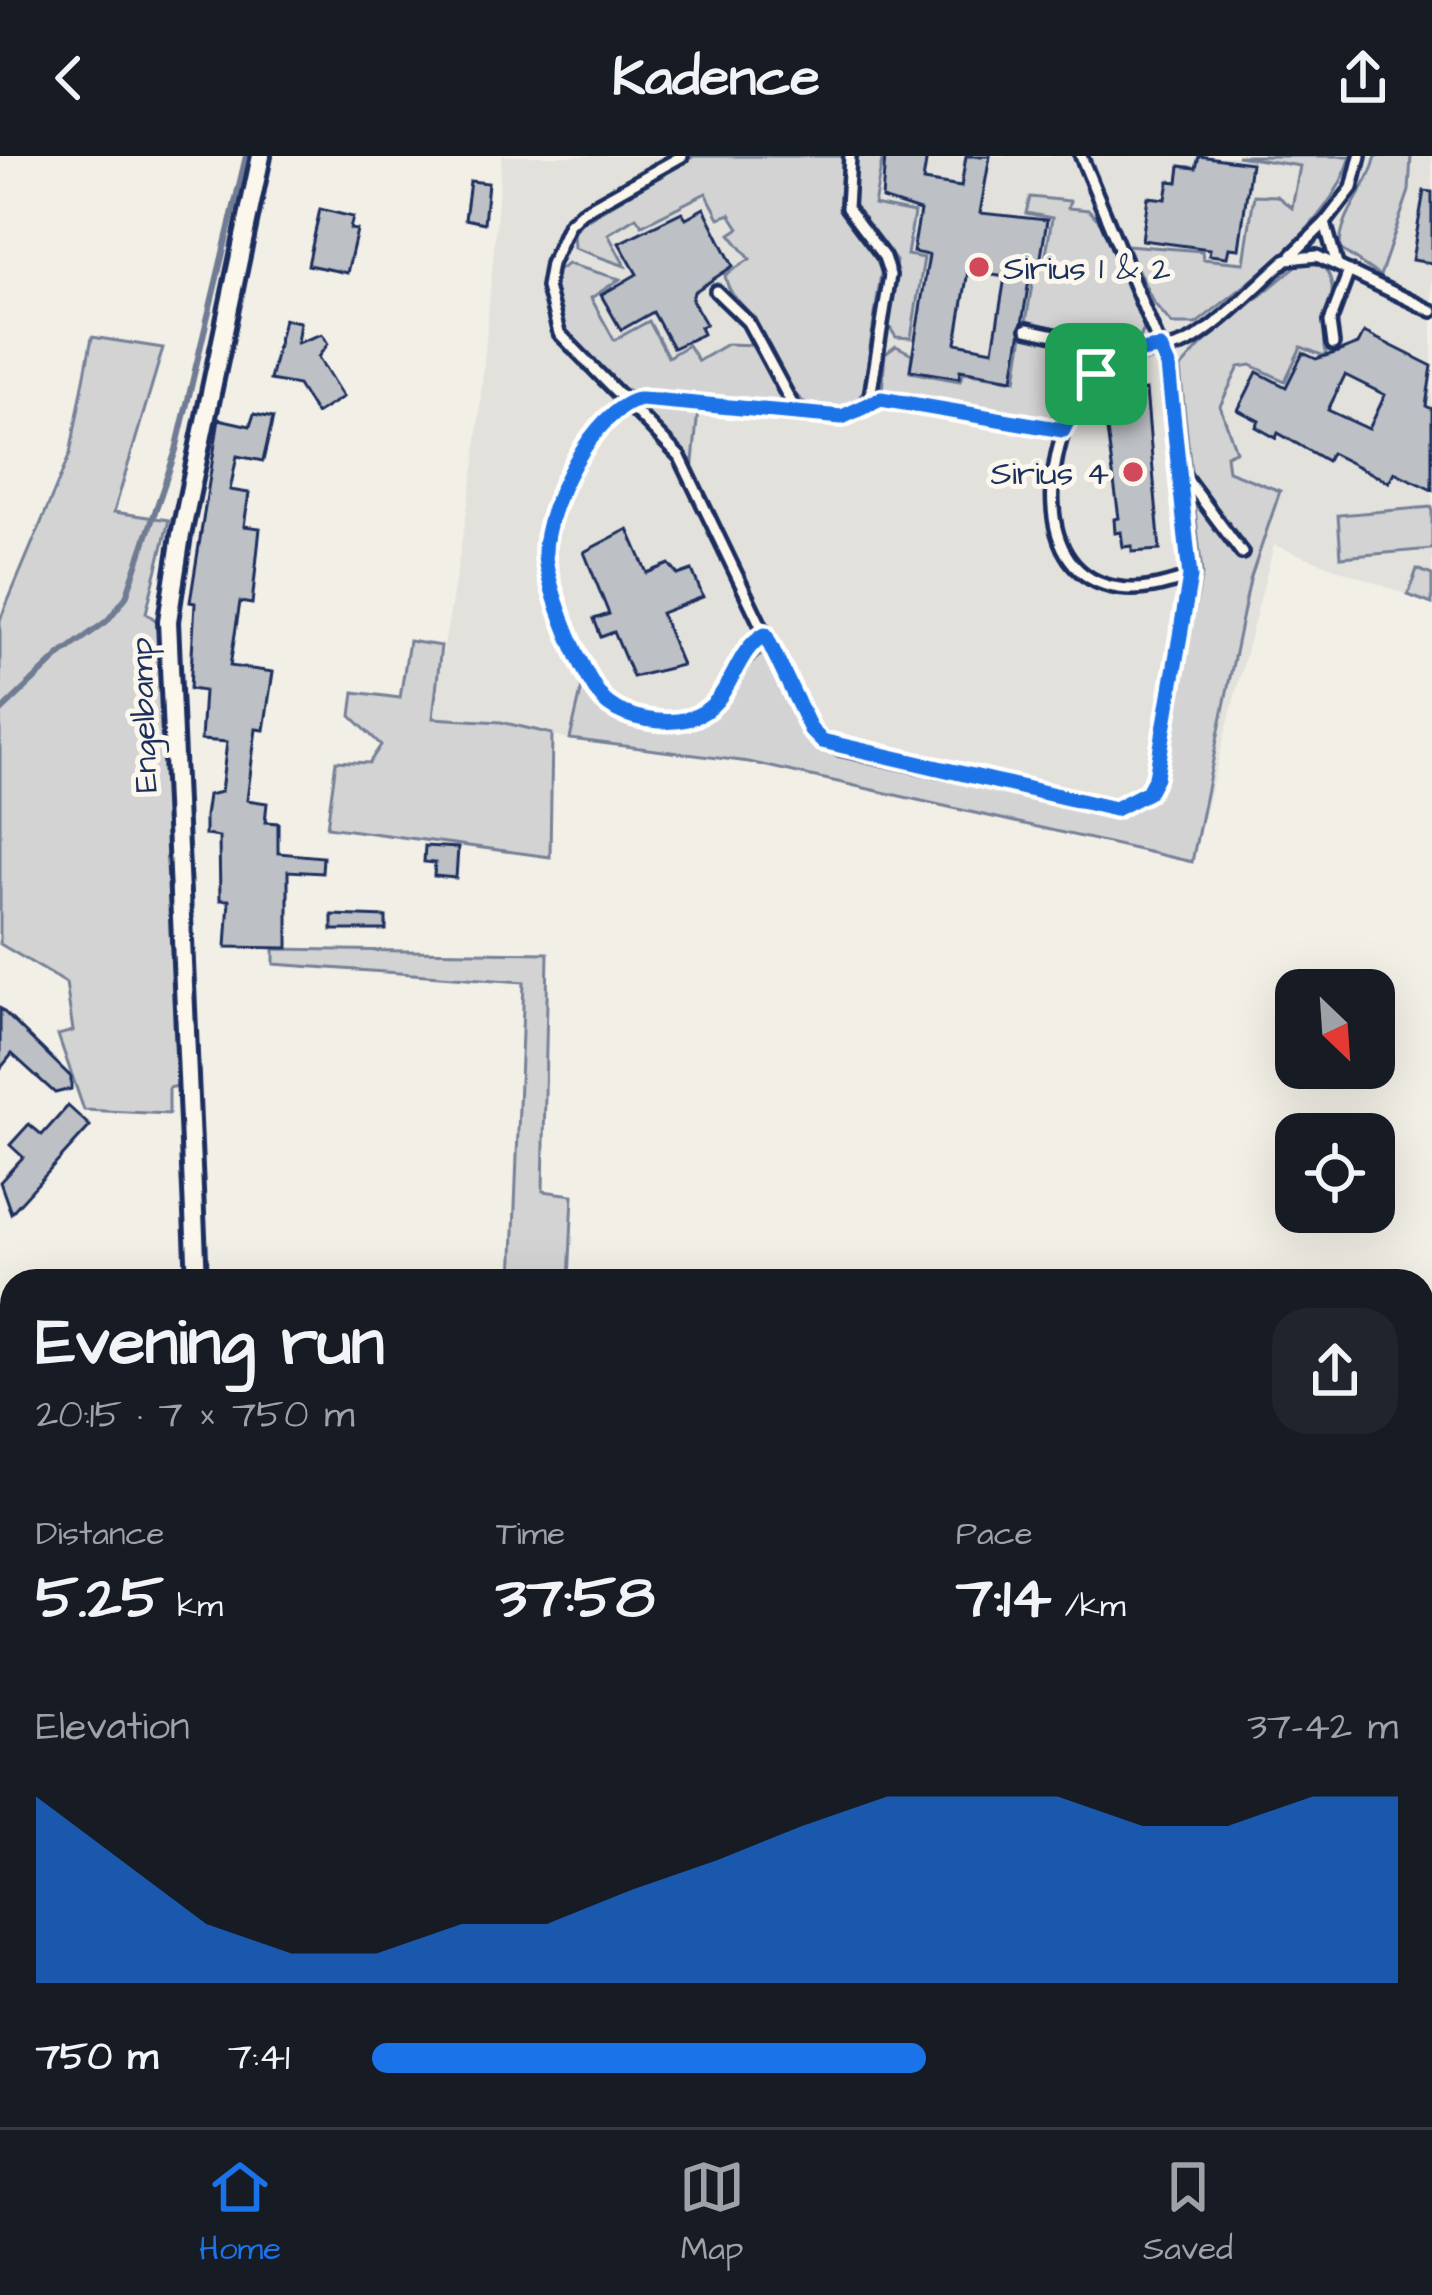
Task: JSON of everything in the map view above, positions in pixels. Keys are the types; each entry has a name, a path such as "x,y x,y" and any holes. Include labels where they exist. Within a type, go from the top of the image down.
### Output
{"street":[{"name":"Engelbamp","path":"196,1269 168,621 181,535 261,156"}],"lane":[{"path":"682,156 569,224 550,264 547,286 559,333 680,457 811,730 822,741 1115,809 1148,792 1156,777 1190,577 1168,366 1081,156"},
{"path":"850,156 847,208 884,257 890,274 869,403"},
{"path":"1190,577 1140,590 1115,588 1092,579 1075,563 1052,513 1063,430 1096,374 1145,349 1194,340 1287,259 1325,223 1352,188 1360,156"},
{"path":"1325,223 1337,266"},
{"path":"1287,259 1317,256 1432,311"},
{"path":"1333,344 1330,322 1349,271"},
{"path":"716,291 748,322 797,413"},
{"path":"1027,329 1068,338 1096,374"},
{"path":"765,634 750,643 725,694 689,718 646,719 627,713 608,704 594,686 547,575 546,538 556,503 596,429 623,402 641,399 842,417 881,399 1063,430"},
{"path":"1179,468 1242,553"}],"shaded area":[{"path":"502,156 1432,156 1432,604 1274,545 1192,862 749,762 570,739 501,722 432,718 475,463"},
{"path":"694,156 843,156 839,210 882,267 864,389 852,403 818,408 793,392 754,320 727,283 725,275 750,259 730,234 739,228 730,214 719,218 706,193 642,225 636,217 608,234 625,266 574,248 573,233 581,223"},
{"path":"857,156 883,156 874,205 914,213 907,255 924,258 911,338 896,337 888,325 896,261 853,206"},
{"path":"1237,156 1351,156 1326,206 1287,250 1196,324 1172,324 1153,302 1126,245 1202,251 1203,259 1244,263 1254,195 1277,196 1292,208 1300,166"},
{"path":"1376,156 1411,156 1409,191 1380,276 1340,249 1344,223"},
{"path":"1030,197 1070,201 1068,208 1089,210 1101,223 1144,328 1139,341 1100,356 1062,329 1026,322 1035,266 1044,266 1052,218 1026,213"},
{"path":"1302,261 1319,263 1331,282 1326,353 1301,347 1285,381 1251,365 1239,367 1220,406 1236,451 1226,455 1228,471 1280,491 1250,580 1192,862 749,762 570,739 582,687 635,722 674,729 712,715 761,654 771,659 808,734 834,753 1113,816 1140,808 1162,777 1202,574 1180,369 1202,344"},
{"path":"568,264 620,279 591,298 614,340 649,321 668,357 688,345 698,361 727,344 757,345 782,398 772,405 683,400 631,391 599,374 574,344 558,308 555,272"},
{"path":"1023,334 1061,340 1079,362 1066,404 1048,419 882,392 885,354 896,346 912,354 910,372 960,381 963,372 1016,380"},
{"path":"92,337 163,348 114,512 169,520 146,613 161,624 182,1085 169,1088 169,1114 84,1110 58,1035 73,1031 66,983 0,944 0,620 70,454"},
{"path":"659,405 698,410 693,462 642,412"},
{"path":"1432,507 1432,549 1341,557 1338,515"},
{"path":"1417,569 1432,575 1432,604 1408,595"},
{"path":"409,641 441,646 433,718 501,722 552,734 550,857 327,827 336,761 369,763 381,745 351,716 354,692 400,698"},
{"path":"274,949 548,953 543,1191 573,1195 570,1269 512,1269 524,982 274,964"}],"building":[{"name":"Sirius 1 & 2","path":"885,156 927,156 923,181 961,187 966,156 990,156 980,213 1047,220 1040,263 1032,262 1013,379 960,370 959,378 910,370 929,255 913,252 920,211 882,199","holes":["968,271 1005,277 993,350 956,343"]},
{"path":"1199,156 1251,163 1239,249 1229,248 1227,257 1209,255 1210,249 1142,240 1148,197 1166,199 1169,181 1178,182 1180,166 1196,168"},
{"path":"470,181 488,183 484,223 465,219"},
{"path":"1424,191 1432,192 1432,263 1412,260"},
{"path":"704,208 733,266 694,292 692,300 706,324 700,327 703,334 673,348 653,312 621,330 601,295 637,274 619,243 682,212 686,218"},
{"path":"320,209 353,217 350,229 357,230 347,273 308,265"},
{"path":"284,319 300,322 297,343 322,334 328,344 318,357 343,397 316,414 298,385 270,380"},
{"path":"1364,332 1432,366 1426,406 1432,409 1432,490 1394,472 1389,482 1331,453 1327,461 1278,433 1276,438 1256,427 1259,421 1238,410 1257,372 1286,387 1303,353 1316,359 1358,344","holes":["1345,375 1385,395 1369,429 1328,410"]},
{"name":"Sirius 4","path":"1146,390 1160,550 1132,552 1132,546 1123,547 1121,532 1115,533 1114,519 1119,518 1105,416 1119,414 1117,394"},
{"path":"254,414 273,418 263,461 237,456 230,490 249,493 244,526 260,528 252,604 240,602 230,666 273,672 264,730 256,729 247,800 267,803 265,822 278,823 278,853 323,857 322,873 288,871 288,948 226,947 229,900 220,900 219,837 205,835 205,816 208,795 221,792 227,742 201,740 204,691 190,689 195,603 190,602 219,419 250,426"},
{"path":"628,529 647,573 669,564 678,575 692,570 703,597 661,613 682,665 633,677 614,632 601,637 594,619 609,614 584,552"},
{"path":"425,846 458,848 456,878 434,876 435,863 424,862"},
{"path":"332,915 386,917 386,930 332,930"},
{"path":"0,1008 71,1077 71,1089 55,1093 12,1054 0,1069"},
{"path":"68,1106 90,1126 11,1213 0,1182 23,1157 10,1145 29,1124 42,1135"}],"waterway":[{"path":"0,712 61,654 107,621 126,597 176,450 246,156"}],"place":[{"name":"Sirius 1 & 2","path":"979,267"},
{"name":"Sirius 4","path":"1133,472"}],"route":[{"path":"1160,348 1168,366 1190,577 1156,777 1148,792 1133,803 1115,809 822,741 811,730 765,634 750,643 725,694 689,718 670,721 627,713 608,704 594,686 547,575 544,551 556,503 596,429 623,402 641,399 842,417 881,399 1063,430 1096,374 1145,349 1160,348"}]}
